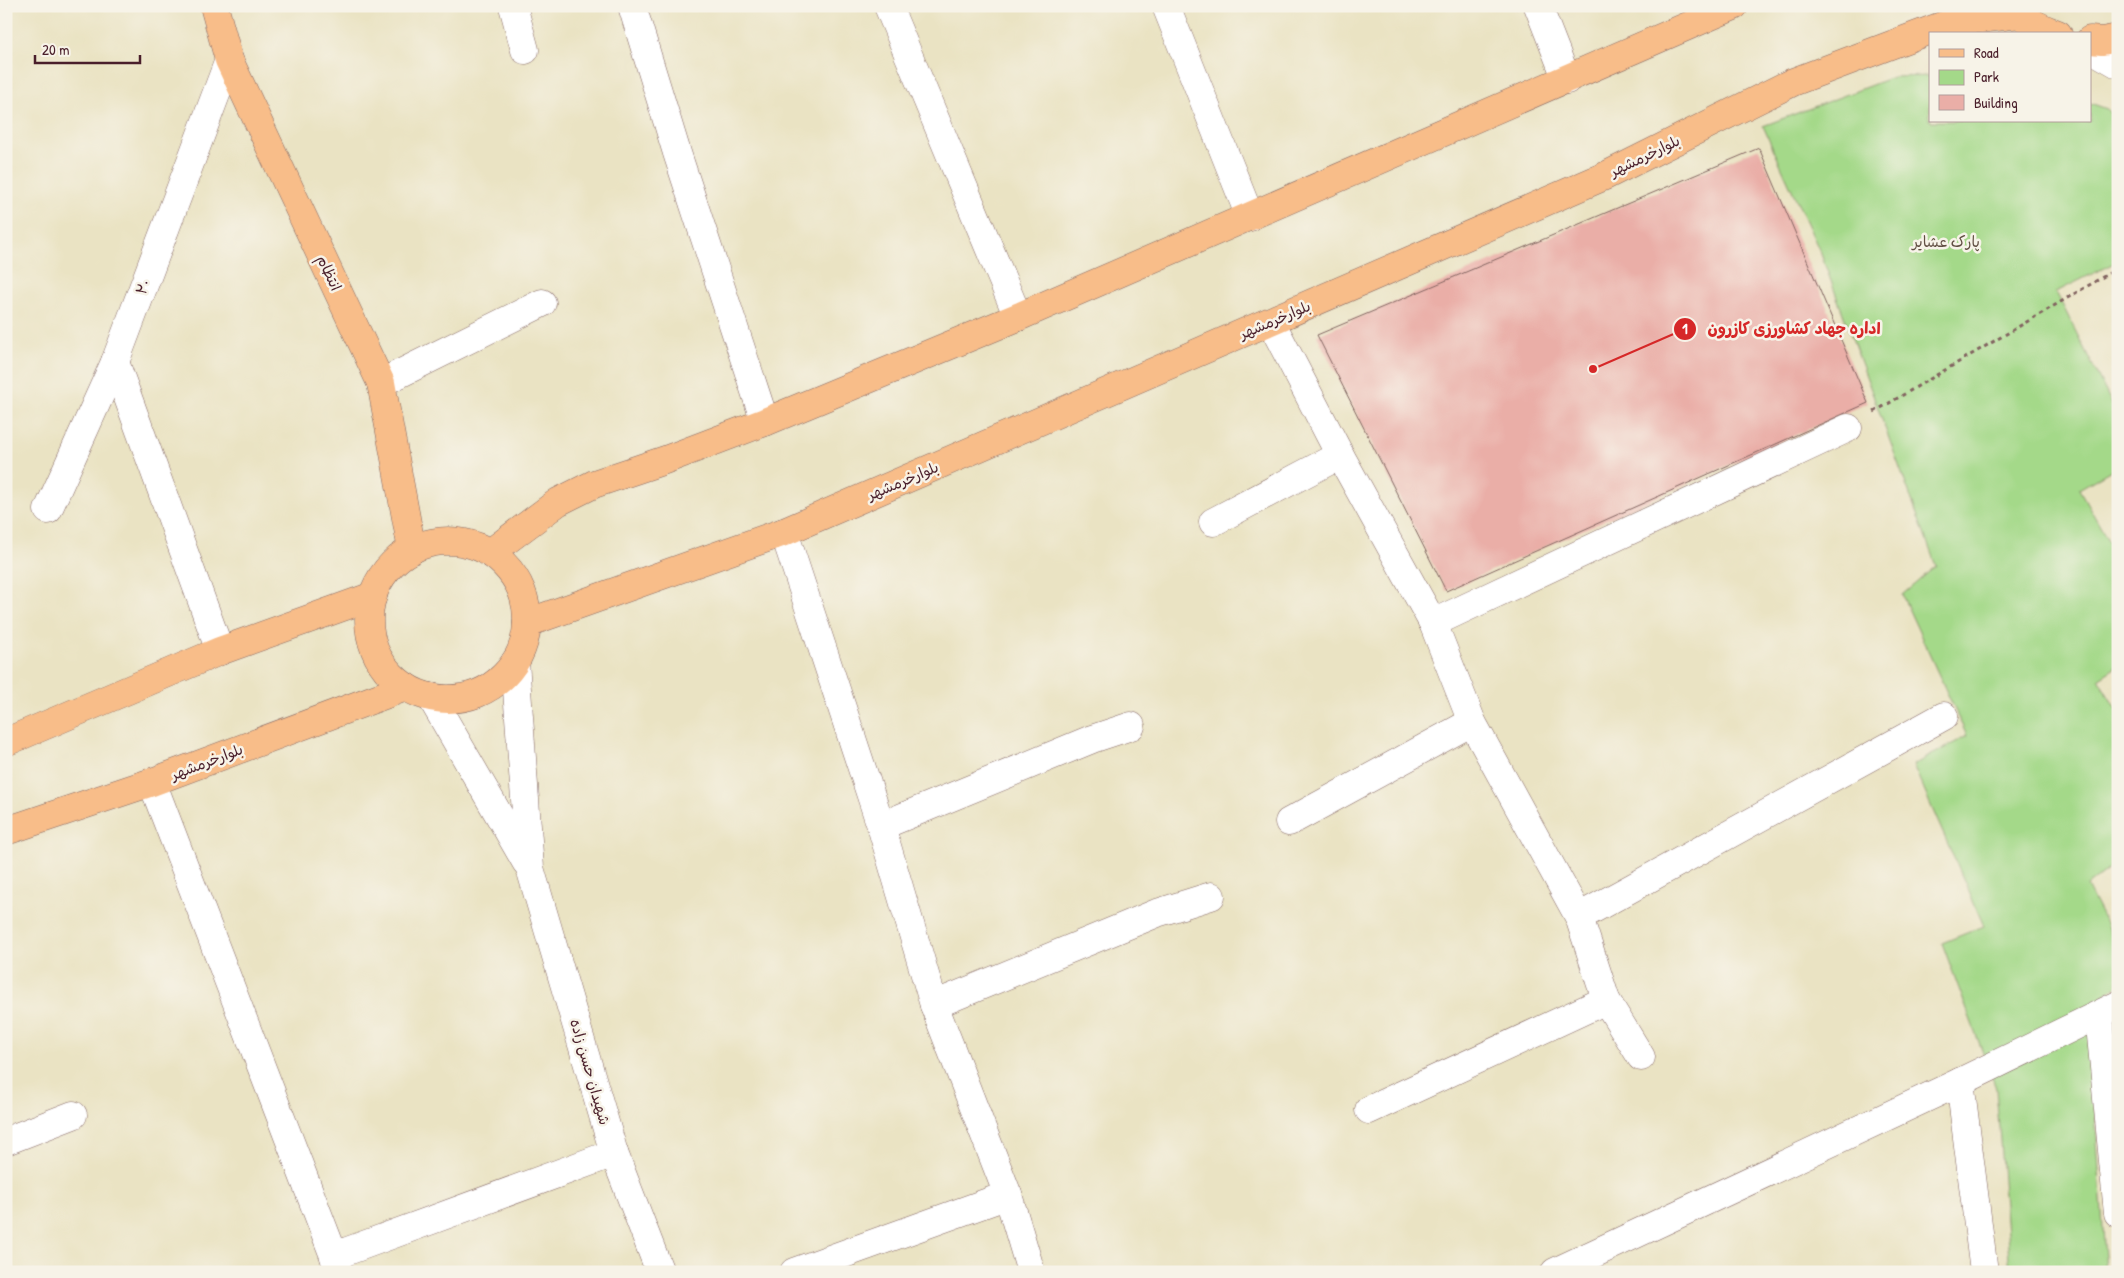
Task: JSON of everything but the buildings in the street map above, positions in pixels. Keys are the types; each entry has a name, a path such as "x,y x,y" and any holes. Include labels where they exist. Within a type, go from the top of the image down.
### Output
{"main road":[{"name":"انتظام","path":"214,6 229,60 381,383 412,550"},
{"path":"490,554 558,502 594,484 665,460 765,422 1018,317 1734,6"},
{"path":"2015,10 2044,29 2052,32"},
{"name":"بلوارخرمشهر","path":"527,624 784,532 1605,176 1794,82 1949,15 2015,10"},
{"path":"2092,40 2102,41 2118,38"},
{"path":"452,541 472,545 490,554 506,566 518,584 525,603 527,624 523,644 515,662 501,678 484,690 465,698 445,699 431,697 406,687 390,674 378,657 371,638 369,617 373,596 382,578 390,567 412,550 431,543 452,541"},
{"path":"6,742 220,651 373,596"},
{"name":"بلوارخرمشهر","path":"6,831 152,782 406,687"}],"street":[{"path":"513,6 525,50"},
{"path":"632,6 677,153 765,422"},
{"path":"888,6 1018,317"},
{"path":"1166,6 1250,217"},
{"path":"1538,6 1567,80"},
{"path":"2092,49 2118,64"},
{"name":"۲۰","path":"48,510 115,362 229,60"},
{"path":"381,383 542,303"},
{"path":"1271,322 1340,455 1433,623 1472,722 1578,917 1606,1000 1641,1056"},
{"path":"115,362 220,651"},
{"path":"1433,623 1848,428"},
{"path":"1213,522 1340,455"},
{"path":"784,532 881,826 934,1005 1008,1195 1032,1272"},
{"name":"شهیدان حسن زاده","path":"515,662 530,868 614,1153 660,1272"},
{"name":"شهیدان حسن زاده","path":"431,697 530,868"},
{"path":"1578,917 1944,716"},
{"path":"1288,822 1472,722"},
{"path":"881,826 1130,726"},
{"path":"152,782 336,1264 614,1153"},
{"path":"934,1005 1157,913 1211,896"},
{"path":"1370,1110 1606,1000"},
{"path":"1555,1272 2109,1010 2118,1213"},
{"path":"1960,1082 1984,1272"},
{"path":"6,1141 73,1116"},
{"path":"794,1272 1008,1195"}],"path":[{"path":"1848,428 2118,268"}],"green space":[{"name":"پارک عشایر","path":"1929,76 1929,122 2092,122 2092,104 2107,109 2118,126 2118,261 2056,292 2118,416 2118,466 2079,489 2118,558 2118,666 2098,679 2118,712 2118,862 2087,886 2118,947 2118,985 2088,1008 2106,1272 2010,1272 1996,1088 1942,943 1984,926 1913,765 1967,736 1902,595 1936,566 1821,254 1763,126 1893,77"}],"place":[{"name":"اداره جهاد کشاورزی کازرون","path":"1593,369"}]}
